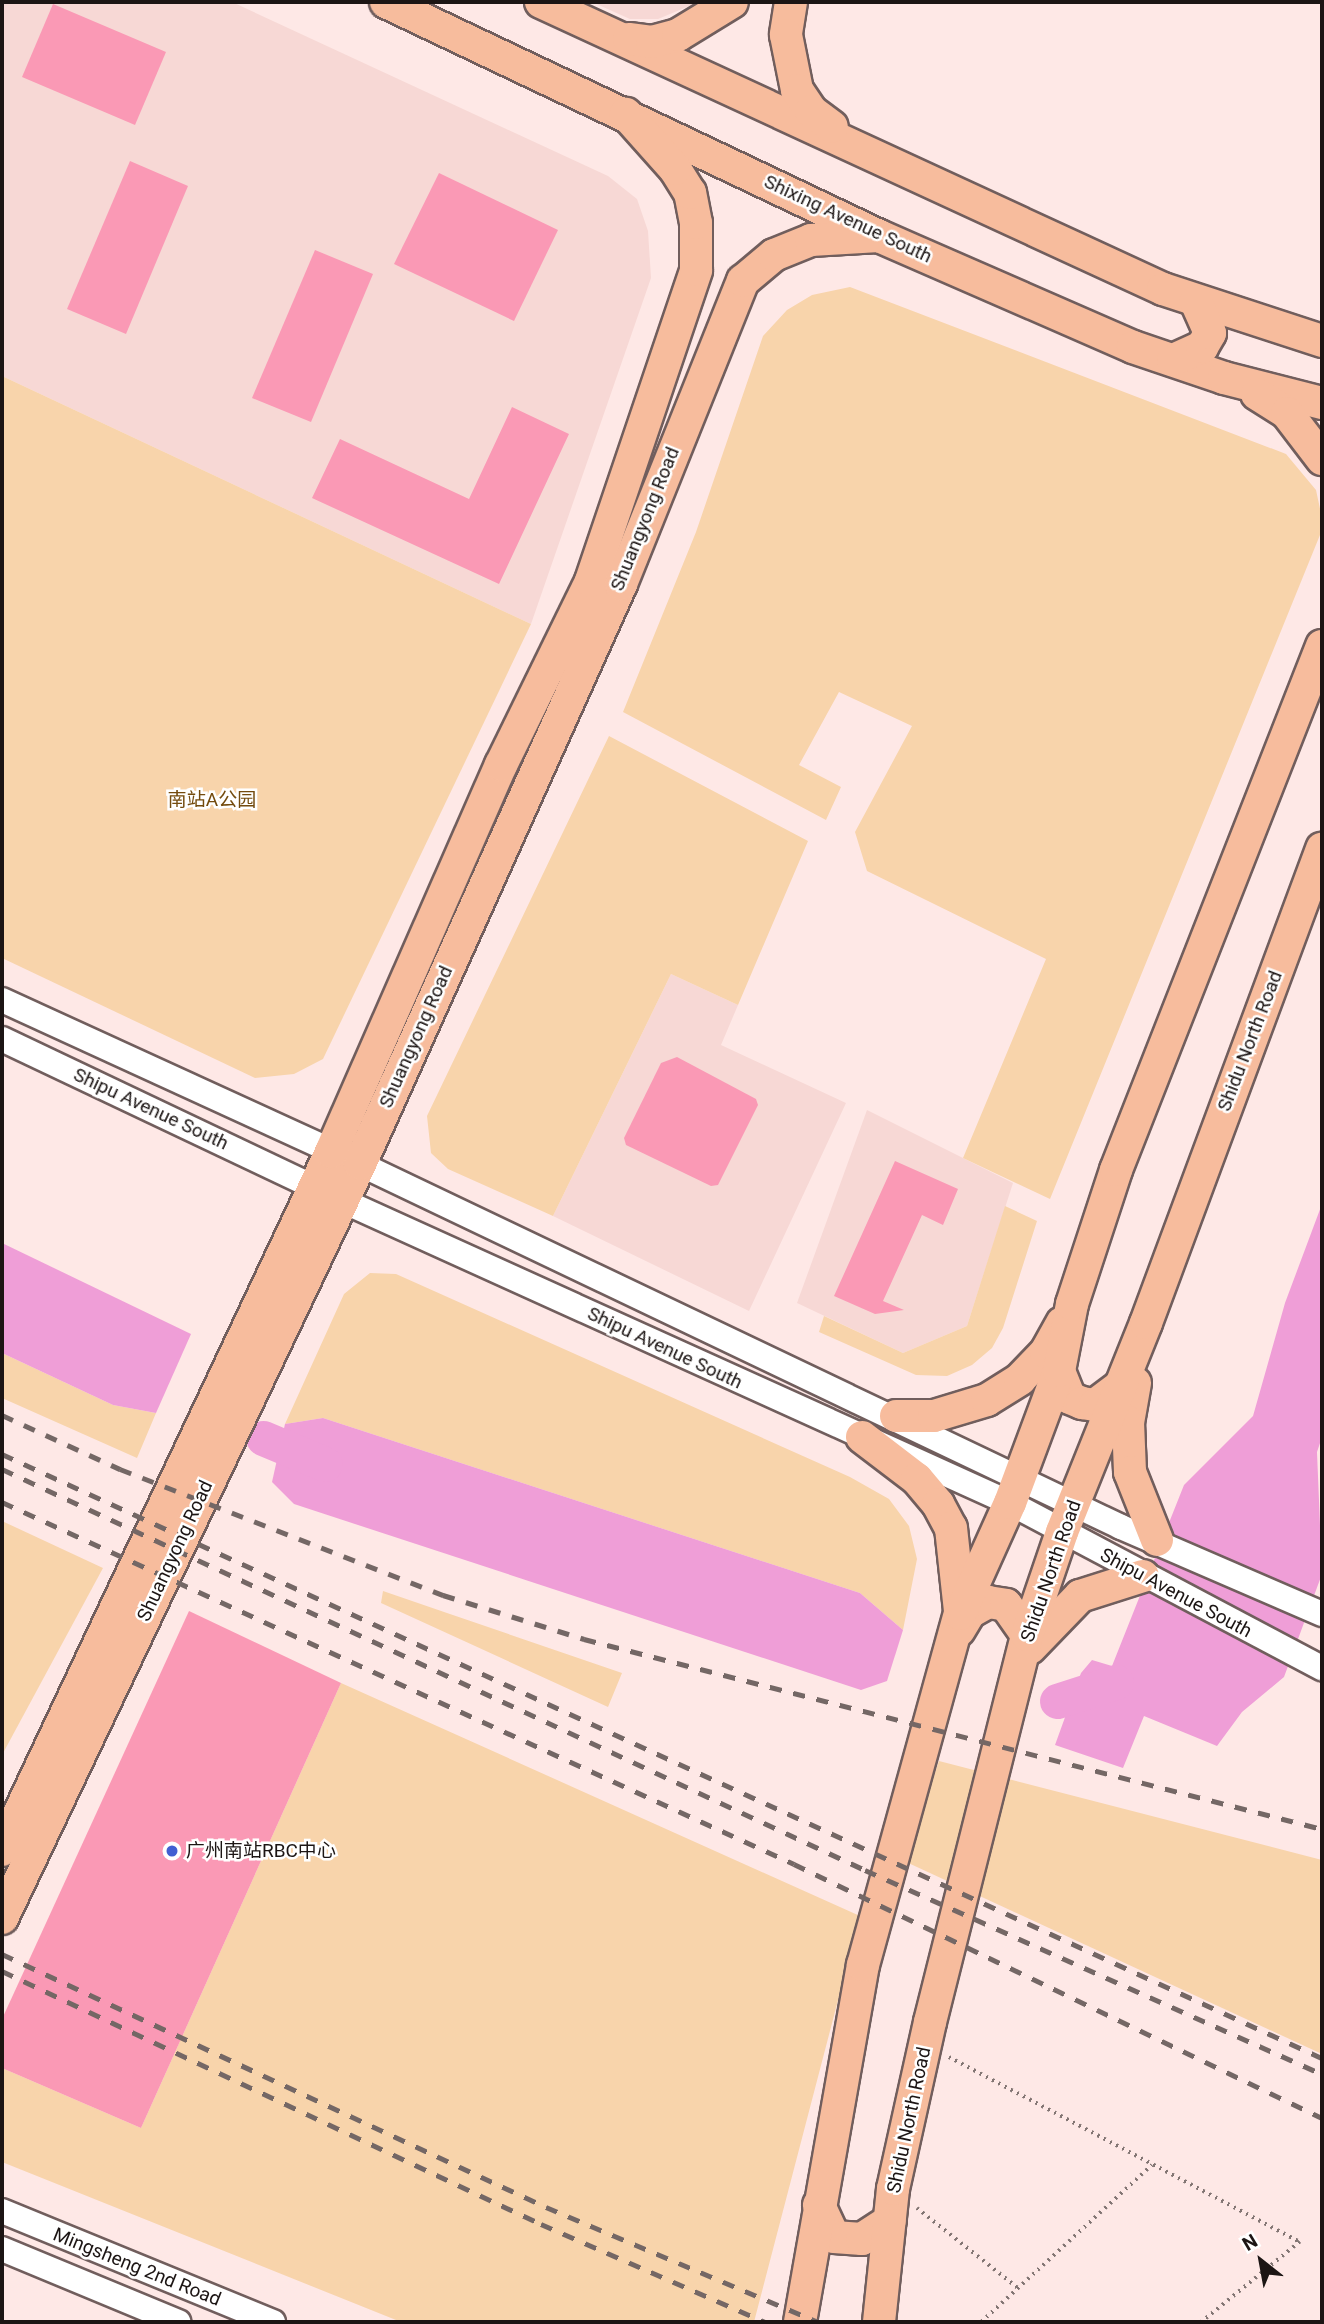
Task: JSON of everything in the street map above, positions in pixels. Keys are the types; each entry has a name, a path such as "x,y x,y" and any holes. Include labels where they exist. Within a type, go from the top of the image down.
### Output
{"main road":[{"name":"Shixing Avenue South","path":"386,2 879,236 1133,347 1224,378 1322,402"},
{"path":"541,2 1196,301 1322,341"},
{"path":"620,38 652,42 678,35 732,2"},
{"path":"791,2 786,35 797,90 811,111 861,150"},
{"name":"Shuangyong Road","path":"345,1158 501,765 591,581 696,270 696,223 690,193 676,169 626,114"},
{"name":"Shuangyong Road","path":"2,1850 328,1193 621,584 743,281 774,255 811,240 879,236"},
{"path":"1173,360 1202,347 1210,332 1196,301"},
{"path":"1254,321 1322,318"},
{"path":"1224,378 1287,413 1322,459"},
{"path":"800,2322 863,1965 957,1626 1015,1490 1059,1371 1072,1304 1116,1170 1322,646"},
{"name":"Shidu North Road","path":"882,2320 893,2189 925,2044 1024,1647 1068,1518 1146,1323 1322,849"},
{"name":"Shuangyong Road","path":"2,1918 328,1193"},
{"path":"896,1416 961,1410 1020,1379 1046,1352 1072,1304"},
{"path":"1146,1323 1128,1422 1130,1472 1157,1540"},
{"path":"1059,1371 1070,1398 1082,1404 1096,1405 1120,1386"},
{"path":"862,1437 917,1479 938,1504 951,1528 957,1626"},
{"path":"957,1626 970,1612 988,1602 1006,1605 1024,1647 1080,1596 1143,1576"},
{"path":"820,2205 834,2236 862,2239 890,2221"}],"street":[{"name":"Shipu Avenue South","path":"2,1000 896,1416 1015,1490 1068,1518 1143,1576 1312,1664"},
{"name":"Shipu Avenue South","path":"2,1039 328,1193 813,1416 862,1437 1015,1490"},
{"path":"813,1416 833,1410 837,1403 835,1393 822,1382"},
{"name":"Shipu Avenue South","path":"1068,1518 1157,1540 1318,1612"},
{"path":"1143,1576 1137,1559 1144,1546 1157,1540"},
{"name":"Mingsheng 2nd Road","path":"2,2211 273,2322"},
{"name":"Mingsheng 2nd Road","path":"2,2249 178,2322"}],"path":[{"path":"925,2044 1300,2242 1202,2322"},
{"path":"982,2322 1153,2164"},
{"path":"893,2189 1019,2288"}],"shaded area":[{"path":"2,2 232,2 608,176 637,199 648,231 651,278 531,624 2,376"},
{"path":"592,2 699,2 658,19 630,19"},
{"path":"671,974 738,1005 721,1045 846,1103 749,1311 553,1216"},
{"path":"867,1110 1013,1183 967,1326 903,1353 797,1303"},
{"path":"1322,1204 1322,1437 1317,1452 1322,1574 1284,1677 1242,1712 1217,1746 1144,1716 1123,1768 1055,1745 1081,1673 1092,1660 1112,1666 1184,1485 1253,1416 1285,1303"},
{"path":"2,1243 191,1334 156,1413 113,1405 2,1353"},
{"path":"323,1418 860,1593 903,1630 887,1681 861,1690 294,1504 272,1482 285,1424"}],"green space":[{"path":"850,287 1286,454 1316,490 1322,530 1050,1199 963,1158 1046,959 867,871 855,832 912,726 839,692 799,765 841,787 826,820 623,712 696,532 763,336 787,310 812,295"},
{"name":"南站A公园","path":"2,376 531,624 323,1059 294,1074 255,1078 2,958"},
{"path":"609,736 808,841 738,1005 671,974 553,1216 448,1169 431,1153 427,1116"},
{"path":"1005,1206 1037,1221 1003,1328 992,1348 972,1365 947,1376 916,1375 819,1332 824,1316 903,1353 967,1326"},
{"path":"370,1273 396,1274 850,1477 889,1499 909,1526 917,1559 903,1630 860,1593 323,1418 285,1424 344,1294"},
{"path":"2,1353 113,1405 156,1413 137,1458 2,1398"},
{"path":"2,1521 103,1568 2,1755"},
{"path":"383,1591 622,1673 608,1707 381,1603"},
{"path":"341,1683 860,1916 754,2322 401,2322 2,2162 2,2068 141,2128"},
{"path":"939,1761 1322,1860 1322,2054 904,1861"}],"building":[{"path":"53,4 166,52 135,125 22,77"},
{"path":"130,161 188,186 126,334 67,309"},
{"path":"439,173 558,230 514,321 394,264"},
{"path":"315,250 373,274 311,422 252,398"},
{"path":"512,407 569,434 499,584 312,498 340,439 469,499"},
{"path":"677,1057 756,1099 758,1105 718,1185 711,1186 626,1145 624,1138 661,1063"},
{"path":"895,1161 958,1189 943,1225 922,1215 883,1301 904,1310 875,1314 834,1296"},
{"name":"广州南站RBC中心","path":"189,1611 341,1683 141,2128 2,2068 2,2019"}],"waterway":[{"path":"263,1438 325,1464"},
{"path":"1057,1701 1116,1682"}],"railway":[{"path":"2,1415 120,1469 443,1595 584,1639 1322,1829"},
{"path":"2,1454 1322,2058"},
{"path":"2,1469 865,1870 1322,2074"},
{"path":"2,1502 794,1864 1322,2118"},
{"path":"2,1954 546,2207 818,2322"},
{"path":"2,1971 541,2224 765,2322"}],"place":[{"name":"广州南站RBC中心","path":"172,1851"}]}
